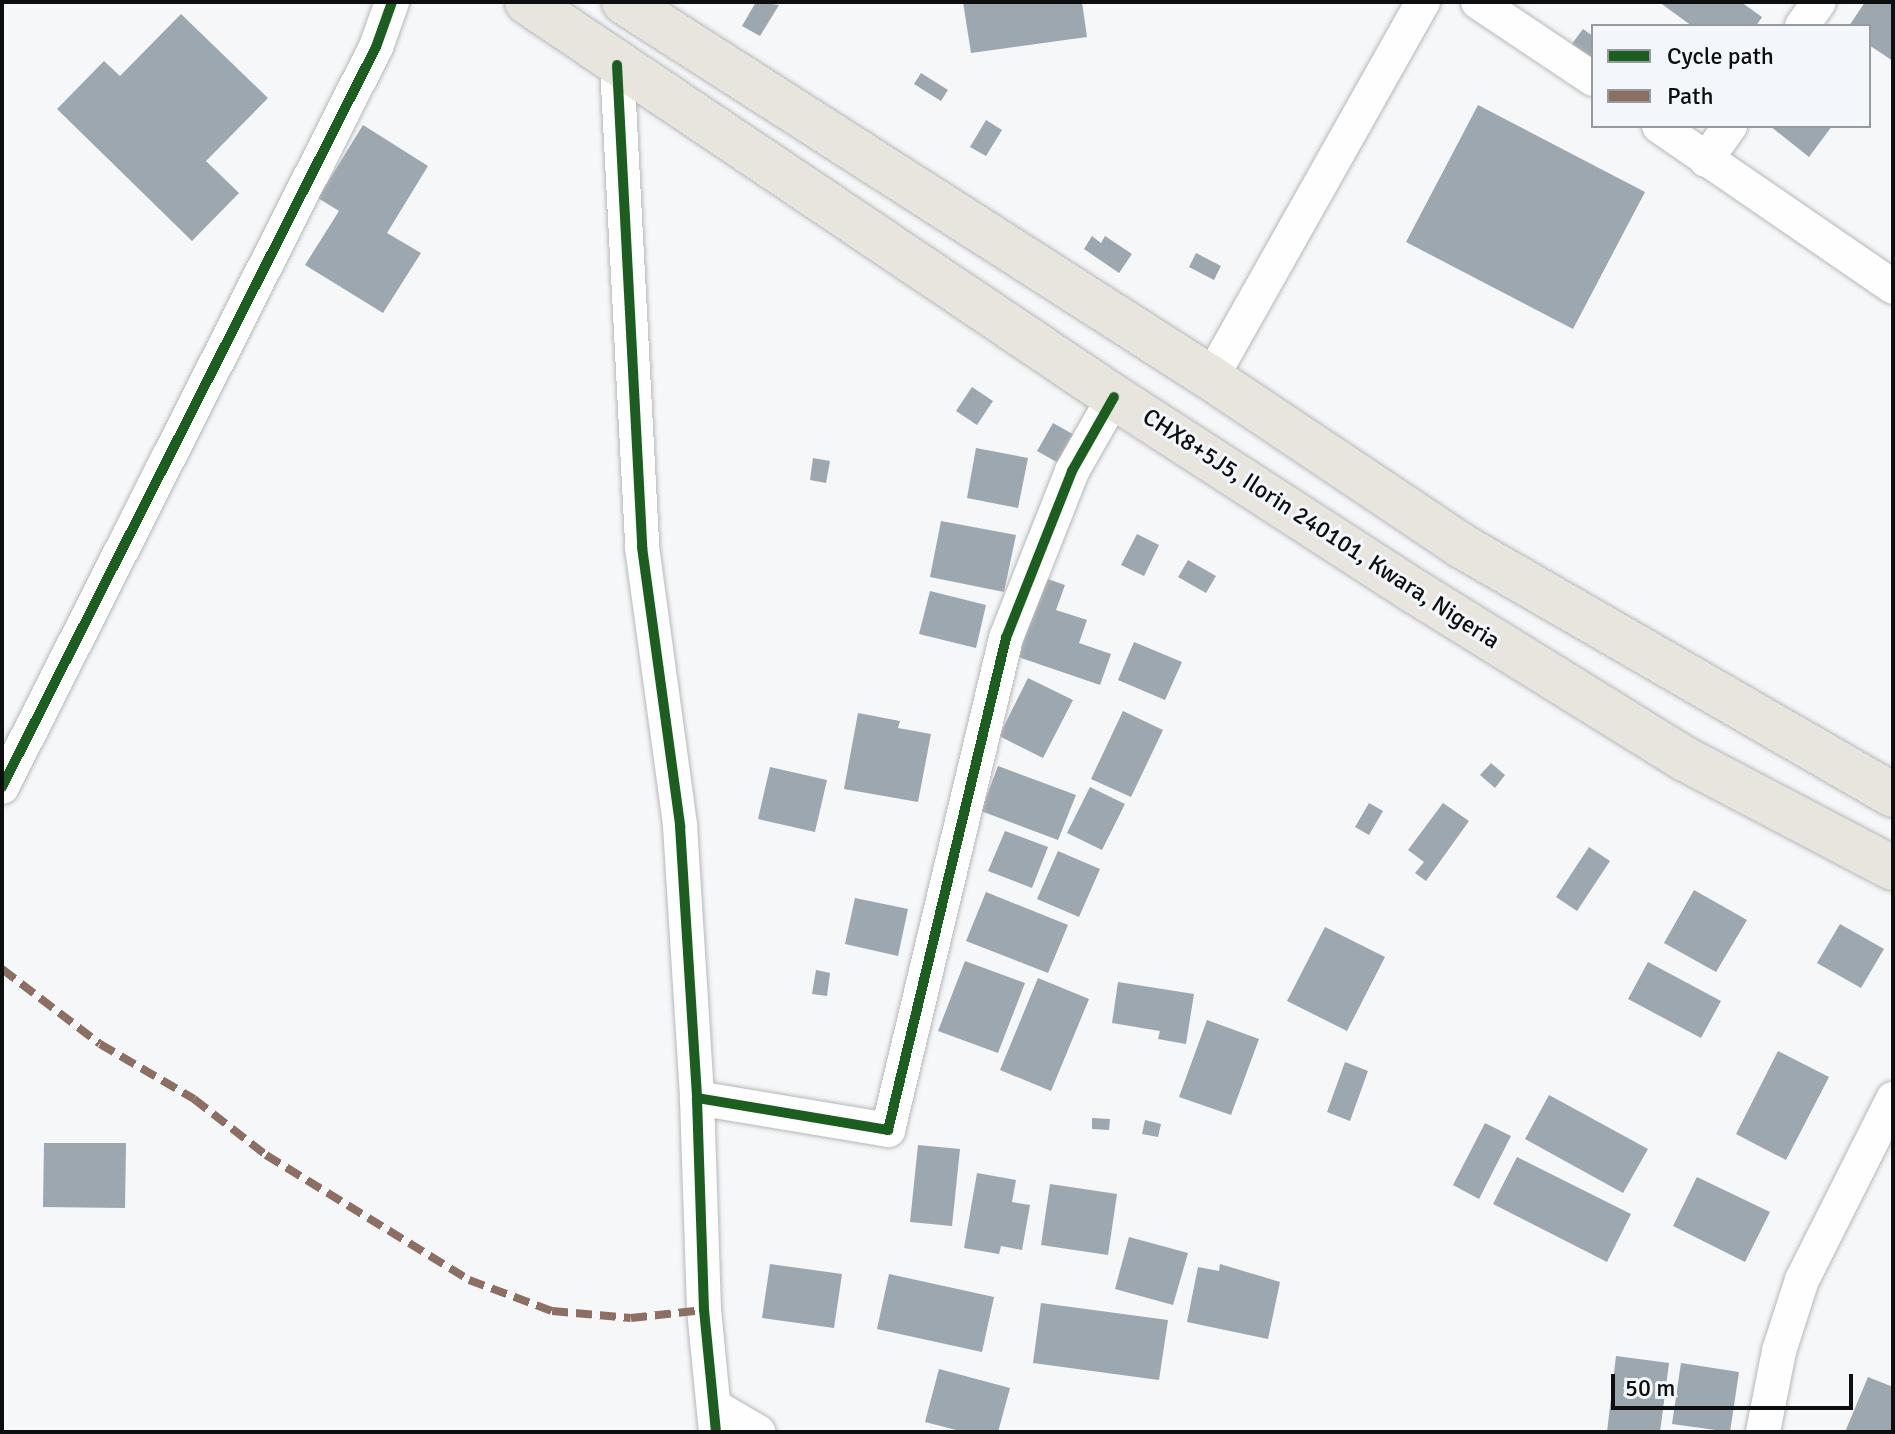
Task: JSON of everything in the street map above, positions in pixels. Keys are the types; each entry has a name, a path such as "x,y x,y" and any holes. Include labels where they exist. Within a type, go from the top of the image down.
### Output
{"main road":[{"name":"CHX8+5J5, Ilorin 240101, Kwara, Nigeria","path":"527,2 1114,397 1685,759 1893,868"},
{"path":"624,2 1211,378 1460,545 1893,795"}],"street":[{"path":"2,787 376,47 392,2"},
{"path":"1211,378 1423,2"},
{"path":"1478,2 1591,78"},
{"path":"1803,24 1819,2"},
{"path":"617,65 642,547 680,826 697,1098 704,1310 716,1420 758,1432"},
{"path":"1662,128 1893,287"},
{"path":"1706,160 1729,128"},
{"path":"697,1098 888,1130 1006,638 1072,471 1114,397"},
{"path":"1763,1432 1779,1351 1802,1280 1893,1099"}],"building":[{"path":"756,2 779,5 760,36 742,26"},
{"path":"963,2 1082,2 1087,37 971,53"},
{"path":"1659,2 1741,2 1762,17 1757,24 1689,24"},
{"path":"1865,2 1893,2 1893,61 1871,46 1871,24 1850,24"},
{"path":"181,14 268,98 206,161 239,193 192,241 57,109 104,61 120,76"},
{"path":"1583,29 1591,35 1591,60 1571,45"},
{"path":"921,73 948,90 941,101 914,84"},
{"path":"1478,105 1645,192 1573,329 1406,242"},
{"path":"986,120 1002,130 986,156 970,147"},
{"path":"363,125 428,166 387,233 421,253 383,313 305,265 339,211 318,198"},
{"path":"1773,128 1831,128 1809,157"},
{"path":"1092,236 1101,243 1105,236 1132,254 1119,273 1084,249"},
{"path":"1196,253 1221,266 1214,280 1189,267"},
{"path":"972,387 993,401 977,425 956,411"},
{"path":"1053,423 1078,437 1062,465 1037,451"},
{"path":"976,448 1028,458 1018,508 967,498"},
{"path":"813,458 830,461 826,483 810,480"},
{"path":"941,521 1016,535 1004,592 930,577"},
{"path":"1137,534 1159,545 1144,576 1121,565"},
{"path":"1188,560 1216,576 1206,593 1178,577"},
{"path":"1042,577 1065,585 1056,610 1087,620 1079,643 1111,654 1100,685 1015,656"},
{"path":"930,591 986,605 976,648 919,634"},
{"path":"1134,642 1182,662 1165,700 1118,680"},
{"path":"1028,678 1073,700 1043,758 999,736"},
{"path":"1123,711 1163,730 1131,797 1091,779"},
{"path":"858,713 900,721 898,728 931,734 918,802 844,789"},
{"path":"1491,763 1505,775 1495,788 1480,775"},
{"path":"998,766 1076,795 1058,840 981,811"},
{"path":"770,767 827,780 815,832 758,819"},
{"path":"1090,787 1125,804 1102,850 1067,833"},
{"path":"1369,803 1383,811 1369,835 1355,827"},
{"path":"1443,803 1469,821 1426,881 1415,873 1424,862 1408,850"},
{"path":"1005,831 1048,847 1032,888 988,871"},
{"path":"1589,847 1610,861 1577,911 1556,897"},
{"path":"1058,851 1100,869 1079,917 1037,899"},
{"path":"1694,890 1747,920 1716,972 1664,943"},
{"path":"986,892 1068,925 1048,973 966,941"},
{"path":"855,898 908,909 898,956 845,944"},
{"path":"1840,924 1884,949 1861,988 1817,963"},
{"path":"1325,927 1385,957 1347,1031 1287,1001"},
{"path":"965,961 1025,983 998,1053 938,1031"},
{"path":"1648,962 1721,1001 1701,1038 1628,999"},
{"path":"816,970 830,973 827,996 812,994"},
{"path":"1038,978 1089,999 1051,1091 1000,1070"},
{"path":"1118,982 1194,994 1186,1044 1158,1039 1160,1031 1112,1023"},
{"path":"1207,1020 1259,1039 1231,1115 1179,1097"},
{"path":"1778,1051 1829,1077 1786,1160 1736,1134"},
{"path":"1345,1062 1368,1071 1350,1121 1327,1112"},
{"path":"1549,1095 1648,1149 1623,1193 1525,1139"},
{"path":"1092,1118 1110,1119 1109,1130 1092,1129"},
{"path":"1145,1120 1161,1124 1158,1137 1142,1134"},
{"path":"1485,1123 1511,1136 1479,1199 1453,1185"},
{"path":"44,1143 126,1143 125,1208 43,1207"},
{"path":"918,1145 960,1149 952,1226 910,1222"},
{"path":"1517,1157 1631,1214 1607,1262 1493,1204"},
{"path":"977,1173 1016,1180 1012,1202 1030,1205 1022,1250 1001,1246 999,1254 964,1248"},
{"path":"1697,1177 1770,1212 1745,1262 1673,1226"},
{"path":"1050,1184 1117,1194 1108,1255 1041,1245"},
{"path":"1129,1237 1188,1253 1173,1305 1115,1289"},
{"path":"770,1264 842,1274 834,1328 762,1318"},
{"path":"1220,1264 1280,1282 1268,1339 1187,1322 1198,1267 1219,1271"},
{"path":"889,1274 994,1297 982,1352 877,1329"},
{"path":"1041,1303 1168,1320 1159,1380 1033,1363"},
{"path":"1616,1356 1669,1363 1660,1432 1607,1432"},
{"path":"1681,1363 1739,1372 1730,1432 1672,1424"},
{"path":"939,1369 1010,1388 998,1432 964,1432 925,1422"},
{"path":"1868,1377 1893,1387 1893,1432 1845,1432"}],"marked path":[{"path":"2,969 100,1044 194,1099 266,1155 469,1280 552,1311 631,1318 704,1310"}],"cycle path":[{"path":"2,787 376,47 392,2"},
{"path":"617,65 642,547 680,826 697,1098"},
{"path":"716,1432 704,1310 697,1098 888,1130 1006,638 1072,471 1114,397"}]}
